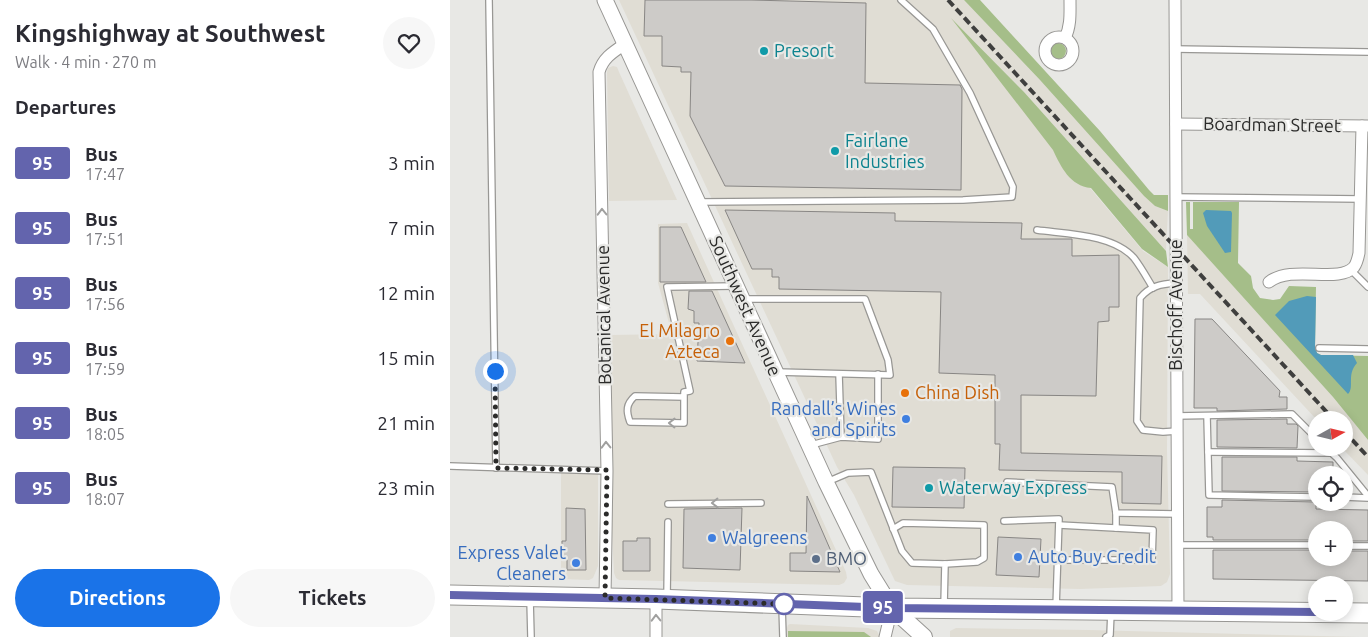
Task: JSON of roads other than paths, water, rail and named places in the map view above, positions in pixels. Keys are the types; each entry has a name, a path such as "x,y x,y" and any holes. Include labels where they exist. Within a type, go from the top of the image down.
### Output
{"main road":[{"path":"450,595 605,598 892,608 1368,613"},
{"path":"892,608 924,637"}],"street":[{"name":"Southwest Avenue","path":"605,0 826,482 871,574 892,608"},
{"path":"1065,38 1070,24 1070,0"},
{"name":"Bischoff Avenue","path":"1175,0 1178,611"},
{"name":"Botanical Avenue","path":"605,598 607,470 599,72 601,64 608,55 625,44"},
{"name":"Boardman Street","path":"1176,124 1365,126"},
{"path":"1269,282 1274,278 1289,273 1334,274 1351,270 1357,261 1359,253 1365,126"},
{"path":"656,637 661,600"},
{"path":"885,637 892,608"}],"lane":[{"path":"489,0 496,468"},
{"path":"698,202 963,200 1012,197 1013,187 970,93 933,29 901,0"},
{"path":"1175,50 1368,52"},
{"path":"1176,197 1361,199"},
{"path":"1037,230 1094,238 1108,242 1133,257 1153,288"},
{"path":"1351,270 1368,287"},
{"path":"1176,283 1160,285 1147,291 1140,298 1136,421 1143,430 1177,431"},
{"path":"684,397 635,396 626,408 627,416 630,422 684,423 684,397 684,392 690,392 666,287 739,293 864,299 888,360 890,375 775,372"},
{"path":"1319,348 1368,349"},
{"path":"839,374 841,437"},
{"path":"809,445 841,437 878,439 878,374"},
{"path":"1176,416 1292,414 1308,430"},
{"path":"1207,416 1209,494 1308,497"},
{"path":"1208,452 1308,453"},
{"path":"1336,456 1368,497"},
{"path":"450,466 607,470"},
{"path":"826,482 848,473 872,472 893,530 902,551 912,563 945,564 977,562 984,558 984,525 903,523 893,530"},
{"path":"1007,482 1112,486 1116,528"},
{"path":"1353,498 1368,497"},
{"path":"668,504 761,503"},
{"path":"1116,513 1177,514"},
{"path":"1004,521 1058,519 1056,610"},
{"path":"661,600 668,522"},
{"path":"1057,560 1152,560 1153,530 1059,525"},
{"path":"1178,544 1308,545"},
{"path":"1353,546 1368,546"},
{"path":"944,609 945,564"},
{"path":"530,598 531,637"},
{"path":"782,604 782,637"},
{"path":"1110,636 1111,610"}],"water":[{"path":"1206,210 1231,211 1231,252 1225,253 1207,226 1203,213"},
{"path":"1307,296 1316,297 1315,347 1317,353 1321,355 1353,355 1357,363 1352,372 1351,388 1348,394 1275,315 1289,301"}],"railway":[{"path":"948,0 1326,411"},
{"path":"1353,441 1368,457"}],"place":[{"name":"Presort","path":"764,51"},
{"name":"Fairlane Industries","path":"835,151"},
{"name":"El Milagro Azteca","path":"730,341"},
{"name":"China Dish","path":"905,393"},
{"name":"Randall’s Wines and Spirits","path":"906,419"},
{"name":"Waterway Express","path":"929,488"},
{"name":"Walgreens","path":"712,538"},
{"name":"Auto Buy Credit","path":"1018,557"},
{"name":"BMO","path":"816,559"},
{"name":"Express Valet Cleaners","path":"576,563"}]}
